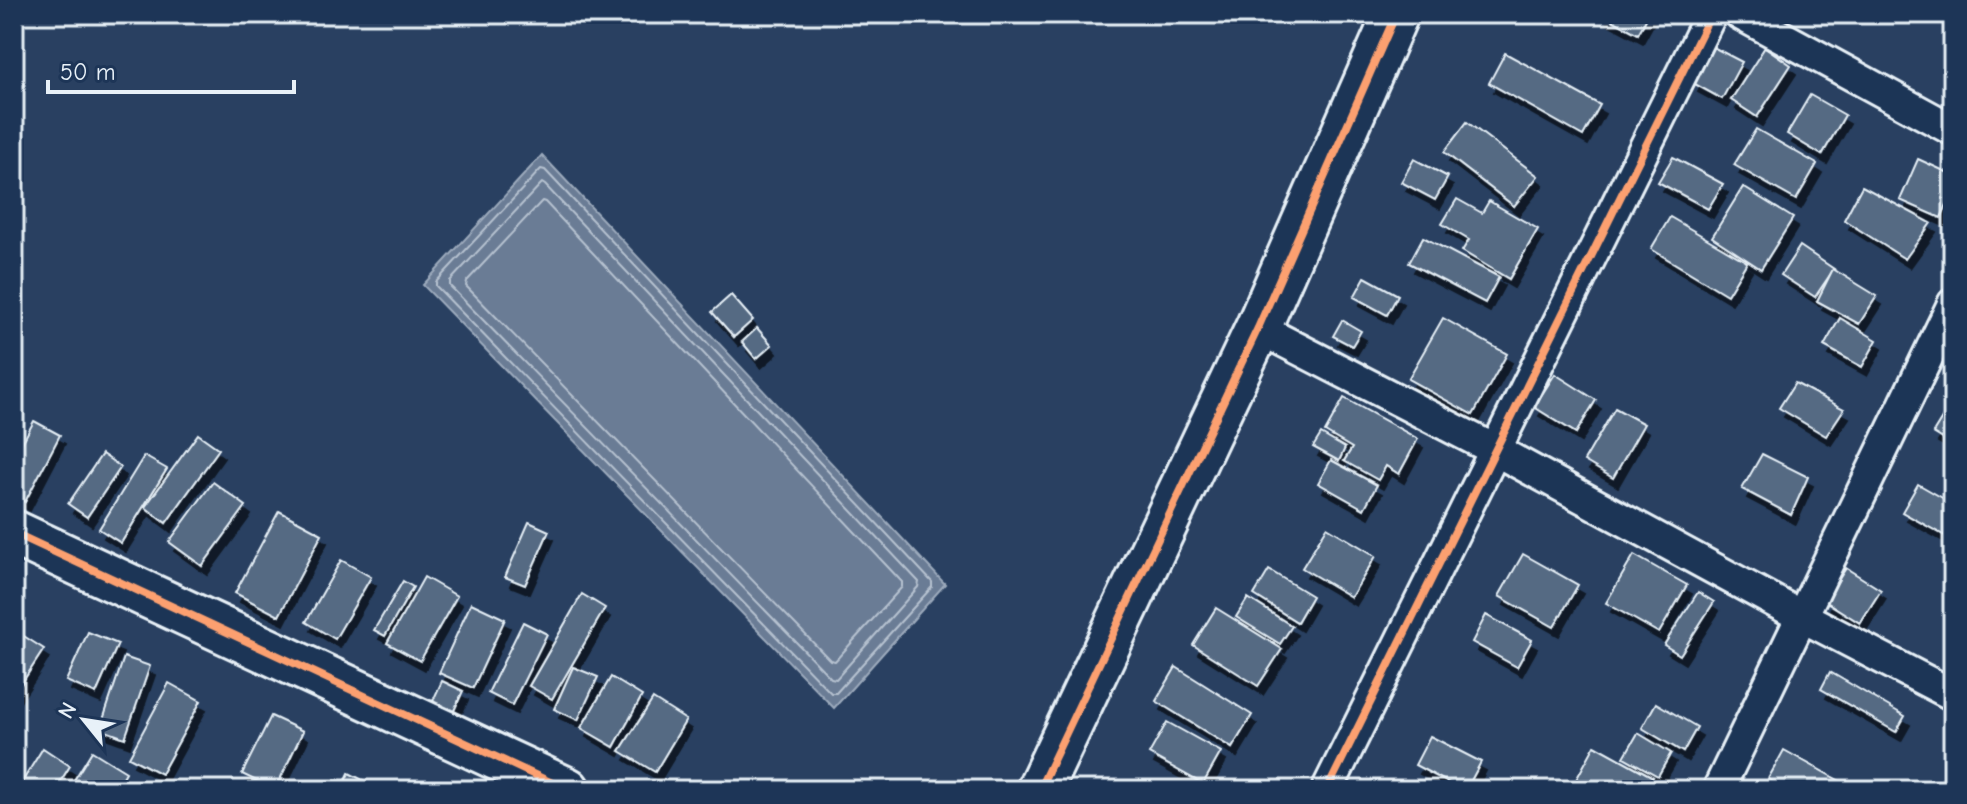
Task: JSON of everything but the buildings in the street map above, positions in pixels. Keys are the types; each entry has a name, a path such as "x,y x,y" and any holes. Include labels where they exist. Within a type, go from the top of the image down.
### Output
{"street":[{"path":"1039,790 1258,328 1396,14"},
{"path":"1327,790 1711,14"},
{"path":"1740,14 1953,130"},
{"path":"1718,790 1953,304"},
{"path":"1258,328 1495,450 1953,695"},
{"path":"14,533 567,790"}],"water":[{"path":"542,155 945,584 834,708 423,285"}],"cycle path":[{"path":"1039,790 1258,328 1396,14"},
{"path":"1327,790 1711,14"},
{"path":"14,533 567,790"}]}
